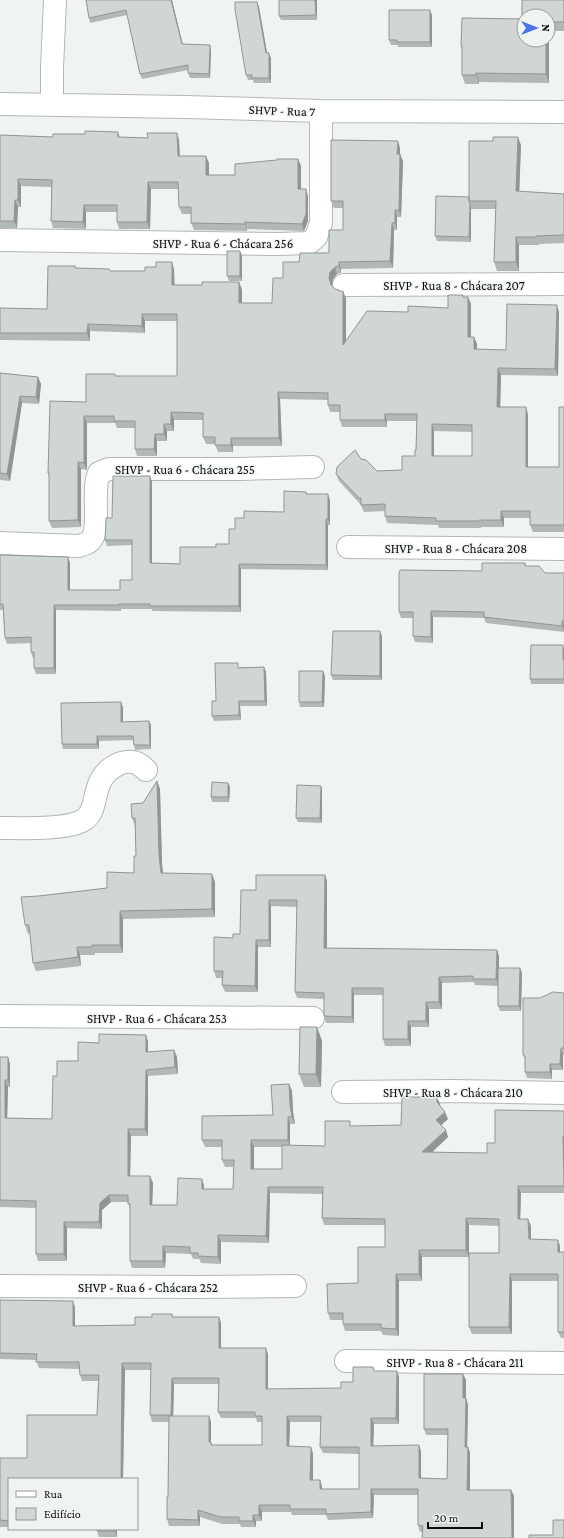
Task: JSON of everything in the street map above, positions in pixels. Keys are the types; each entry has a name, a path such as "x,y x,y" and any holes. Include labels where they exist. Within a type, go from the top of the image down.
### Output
{"street":[{"path":"52,105 55,0"},
{"name":"SHVP - Rua 7","path":"0,104 321,111 564,112"},
{"name":"SHVP - Rua 6 - Chácara 256","path":"0,240 271,244 309,243 316,237 321,223 321,111"},
{"name":"SHVP - Rua 8 - Chácara 207","path":"344,285 564,284"},
{"name":"SHVP - Rua 6 - Chácara 255","path":"0,543 78,546 90,541 94,536 96,524 95,488 97,479 99,473 109,469 240,469 313,467"},
{"name":"SHVP - Rua 8 - Chácara 208","path":"348,548 564,549"},
{"path":"0,828 54,827 77,823 87,818 90,814 97,794 99,782 105,773 115,766 133,761 140,764 146,770"},
{"name":"SHVP - Rua 6 - Chácara 253","path":"0,1016 313,1018"},
{"name":"SHVP - Rua 8 - Chácara 210","path":"343,1092 453,1091 564,1093"},
{"name":"SHVP - Rua 6 - Chácara 252","path":"0,1286 295,1286"},
{"name":"SHVP - Rua 8 - Chácara 211","path":"346,1361 564,1363"}],"building":[{"path":"86,0 171,0 182,44 210,45 209,74 188,73 188,65 140,74 126,10 89,18"},
{"path":"279,0 315,0 316,15 279,16"},
{"path":"522,0 564,0 564,22 556,22 556,8 522,8"},
{"path":"235,2 257,2 266,53 269,53 269,78 252,78 252,75 246,75"},
{"path":"389,10 430,10 430,42 397,42 397,40 389,40"},
{"path":"462,18 516,19 516,48 546,48 546,74 476,73 476,75 462,75"},
{"path":"85,131 118,132 118,137 148,138 147,133 177,133 178,156 206,156 206,175 235,175 235,164 277,159 298,159 298,189 306,189 306,214 302,224 245,222 245,224 191,223 191,207 179,207 178,182 148,182 147,222 117,222 117,205 84,205 83,222 51,221 52,180 18,179 18,200 15,200 14,221 0,221 0,135 53,137 53,134 85,134"},
{"path":"493,137 518,137 516,191 564,194 564,235 516,237 516,262 494,262 496,201 469,201 469,141 493,141"},
{"path":"331,140 398,141 397,154 400,154 399,210 395,210 395,223 392,223 390,261 339,262 339,266 335,267 330,272 329,278 331,285 339,291 343,291 343,345 367,311 408,312 408,306 448,308 448,295 463,295 463,297 468,297 468,337 474,337 474,349 506,350 507,304 557,305 555,369 498,368 497,407 526,407 526,467 559,467 559,407 564,407 564,525 530,525 530,511 501,511 501,520 436,521 436,518 385,516 385,504 361,505 361,498 359,498 336,474 337,467 355,450 361,459 366,460 377,471 402,470 402,456 415,456 417,414 385,414 385,420 340,420 340,405 328,405 328,393 278,392 279,438 231,438 231,445 215,445 215,437 203,437 203,413 171,412 171,424 164,424 164,434 155,434 154,449 135,449 135,421 114,421 114,416 84,416 84,463 78,462 78,520 49,521 48,473 50,401 86,402 86,374 115,374 115,376 177,376 177,314 142,314 142,326 88,324 87,333 0,333 0,308 47,309 48,266 75,266 75,268 109,269 110,271 145,271 145,267 156,267 156,262 172,262 172,285 202,285 202,282 239,282 239,303 272,303 273,278 283,278 283,262 299,262 300,253 329,253 329,230 343,230 343,201 331,201","holes":["432,424 472,425 472,456 432,456"]},
{"path":"436,196 469,197 469,237 435,236"},
{"path":"227,251 240,251 240,276 227,276"},
{"path":"0,373 38,377 36,397 20,396 7,474 0,473"},
{"path":"113,476 150,476 150,563 180,564 180,547 216,547 216,544 229,544 229,529 235,529 235,518 244,518 244,511 284,512 284,491 306,492 306,494 328,494 328,519 326,519 326,565 239,564 239,606 150,606 150,604 54,605 54,668 34,668 34,652 31,652 31,637 5,638 3,604 0,604 0,555 68,557 68,590 120,590 120,580 132,580 132,540 105,540 106,518 112,518"},
{"path":"482,563 525,563 525,566 539,566 545,573 564,573 564,621 562,621 562,626 484,617 484,612 431,611 431,637 413,636 413,612 399,612 400,570 482,571"},
{"path":"333,631 380,631 380,676 331,675"},
{"path":"531,645 563,645 564,679 530,679"},
{"path":"215,663 238,663 238,668 264,667 265,701 239,701 239,715 212,716 212,701 216,701"},
{"path":"299,671 323,671 322,702 299,702"},
{"path":"121,702 121,722 149,721 150,745 134,745 133,736 97,736 97,744 62,744 61,703"},
{"path":"157,781 159,855 161,873 212,874 212,909 120,911 120,945 92,945 92,947 77,947 78,957 33,963 29,925 25,925 21,897 107,888 107,872 134,873 134,856 136,856 135,818 132,818 131,804 143,803"},
{"path":"212,782 228,783 228,797 211,797"},
{"path":"297,785 321,786 320,818 296,818"},
{"path":"256,875 325,875 324,948 497,950 496,979 473,979 473,976 439,977 439,1002 426,1002 426,1021 408,1021 408,1039 383,1039 383,988 352,988 352,1017 324,1016 324,993 295,992 297,900 269,900 269,940 256,940 255,986 222,985 223,971 214,971 214,937 233,938 233,934 240,934 241,890 256,890"},
{"path":"498,968 520,968 519,1006 498,1006"},
{"path":"553,992 564,993 564,1048 561,1048 560,1064 550,1064 550,1072 525,1072 525,1056 523,1055 523,998 540,998"},
{"path":"300,1027 317,1027 316,1074 299,1074"},
{"path":"99,1034 146,1035 146,1052 174,1050 175,1067 146,1070 145,1129 128,1129 128,1176 150,1176 150,1205 177,1205 178,1178 202,1179 202,1189 233,1189 234,1160 222,1160 222,1140 202,1140 202,1116 273,1115 271,1085 289,1084 292,1117 288,1117 288,1140 251,1140 251,1169 282,1169 282,1145 325,1146 325,1121 350,1121 350,1126 401,1125 402,1097 437,1097 437,1102 445,1112 436,1120 446,1130 422,1152 487,1153 487,1143 495,1143 495,1110 564,1111 564,1186 518,1186 518,1219 528,1219 529,1239 558,1240 558,1252 564,1252 564,1332 558,1332 558,1274 510,1274 509,1327 469,1327 469,1253 499,1253 499,1219 466,1218 466,1250 419,1250 419,1274 396,1274 396,1329 381,1328 381,1324 343,1324 343,1313 328,1313 327,1284 358,1283 358,1247 385,1247 385,1219 322,1218 323,1187 268,1187 266,1236 218,1235 218,1257 198,1256 198,1253 190,1253 190,1247 163,1246 163,1261 130,1261 130,1204 128,1204 128,1195 109,1195 100,1203 99,1222 64,1222 64,1254 36,1254 36,1201 0,1200 0,1057 8,1057 8,1080 5,1080 5,1118 52,1119 53,1076 57,1076 57,1061 78,1061 78,1042 99,1043"},
{"path":"0,1300 73,1301 73,1326 135,1325 135,1317 152,1317 152,1314 172,1314 172,1317 219,1317 219,1348 266,1348 266,1389 341,1388 341,1382 353,1382 353,1367 373,1367 374,1371 397,1371 396,1418 371,1418 371,1446 419,1445 419,1478 447,1479 448,1429 424,1429 424,1374 463,1374 463,1398 466,1398 465,1447 468,1447 467,1490 511,1490 512,1538 422,1538 423,1526 418,1525 418,1489 371,1489 371,1512 326,1514 326,1509 290,1509 290,1505 259,1505 259,1515 253,1515 253,1521 239,1521 239,1517 220,1517 198,1510 198,1520 167,1519 169,1416 209,1416 209,1442 211,1442 211,1445 262,1445 262,1416 255,1416 255,1412 218,1412 219,1378 172,1378 171,1415 150,1415 151,1363 122,1363 121,1478 8,1478 8,1521 0,1520 0,1458 27,1458 27,1415 97,1415 99,1375 80,1375 79,1362 36,1362 37,1354 0,1353","holes":["287,1416 321,1416 320,1447 359,1447 359,1489 320,1489 320,1480 310,1480 311,1447 287,1446"]},
{"path":"553,1520 564,1520 564,1538 529,1538 529,1535 553,1535"},
{"path":"97,1530 115,1530 115,1531"}]}
